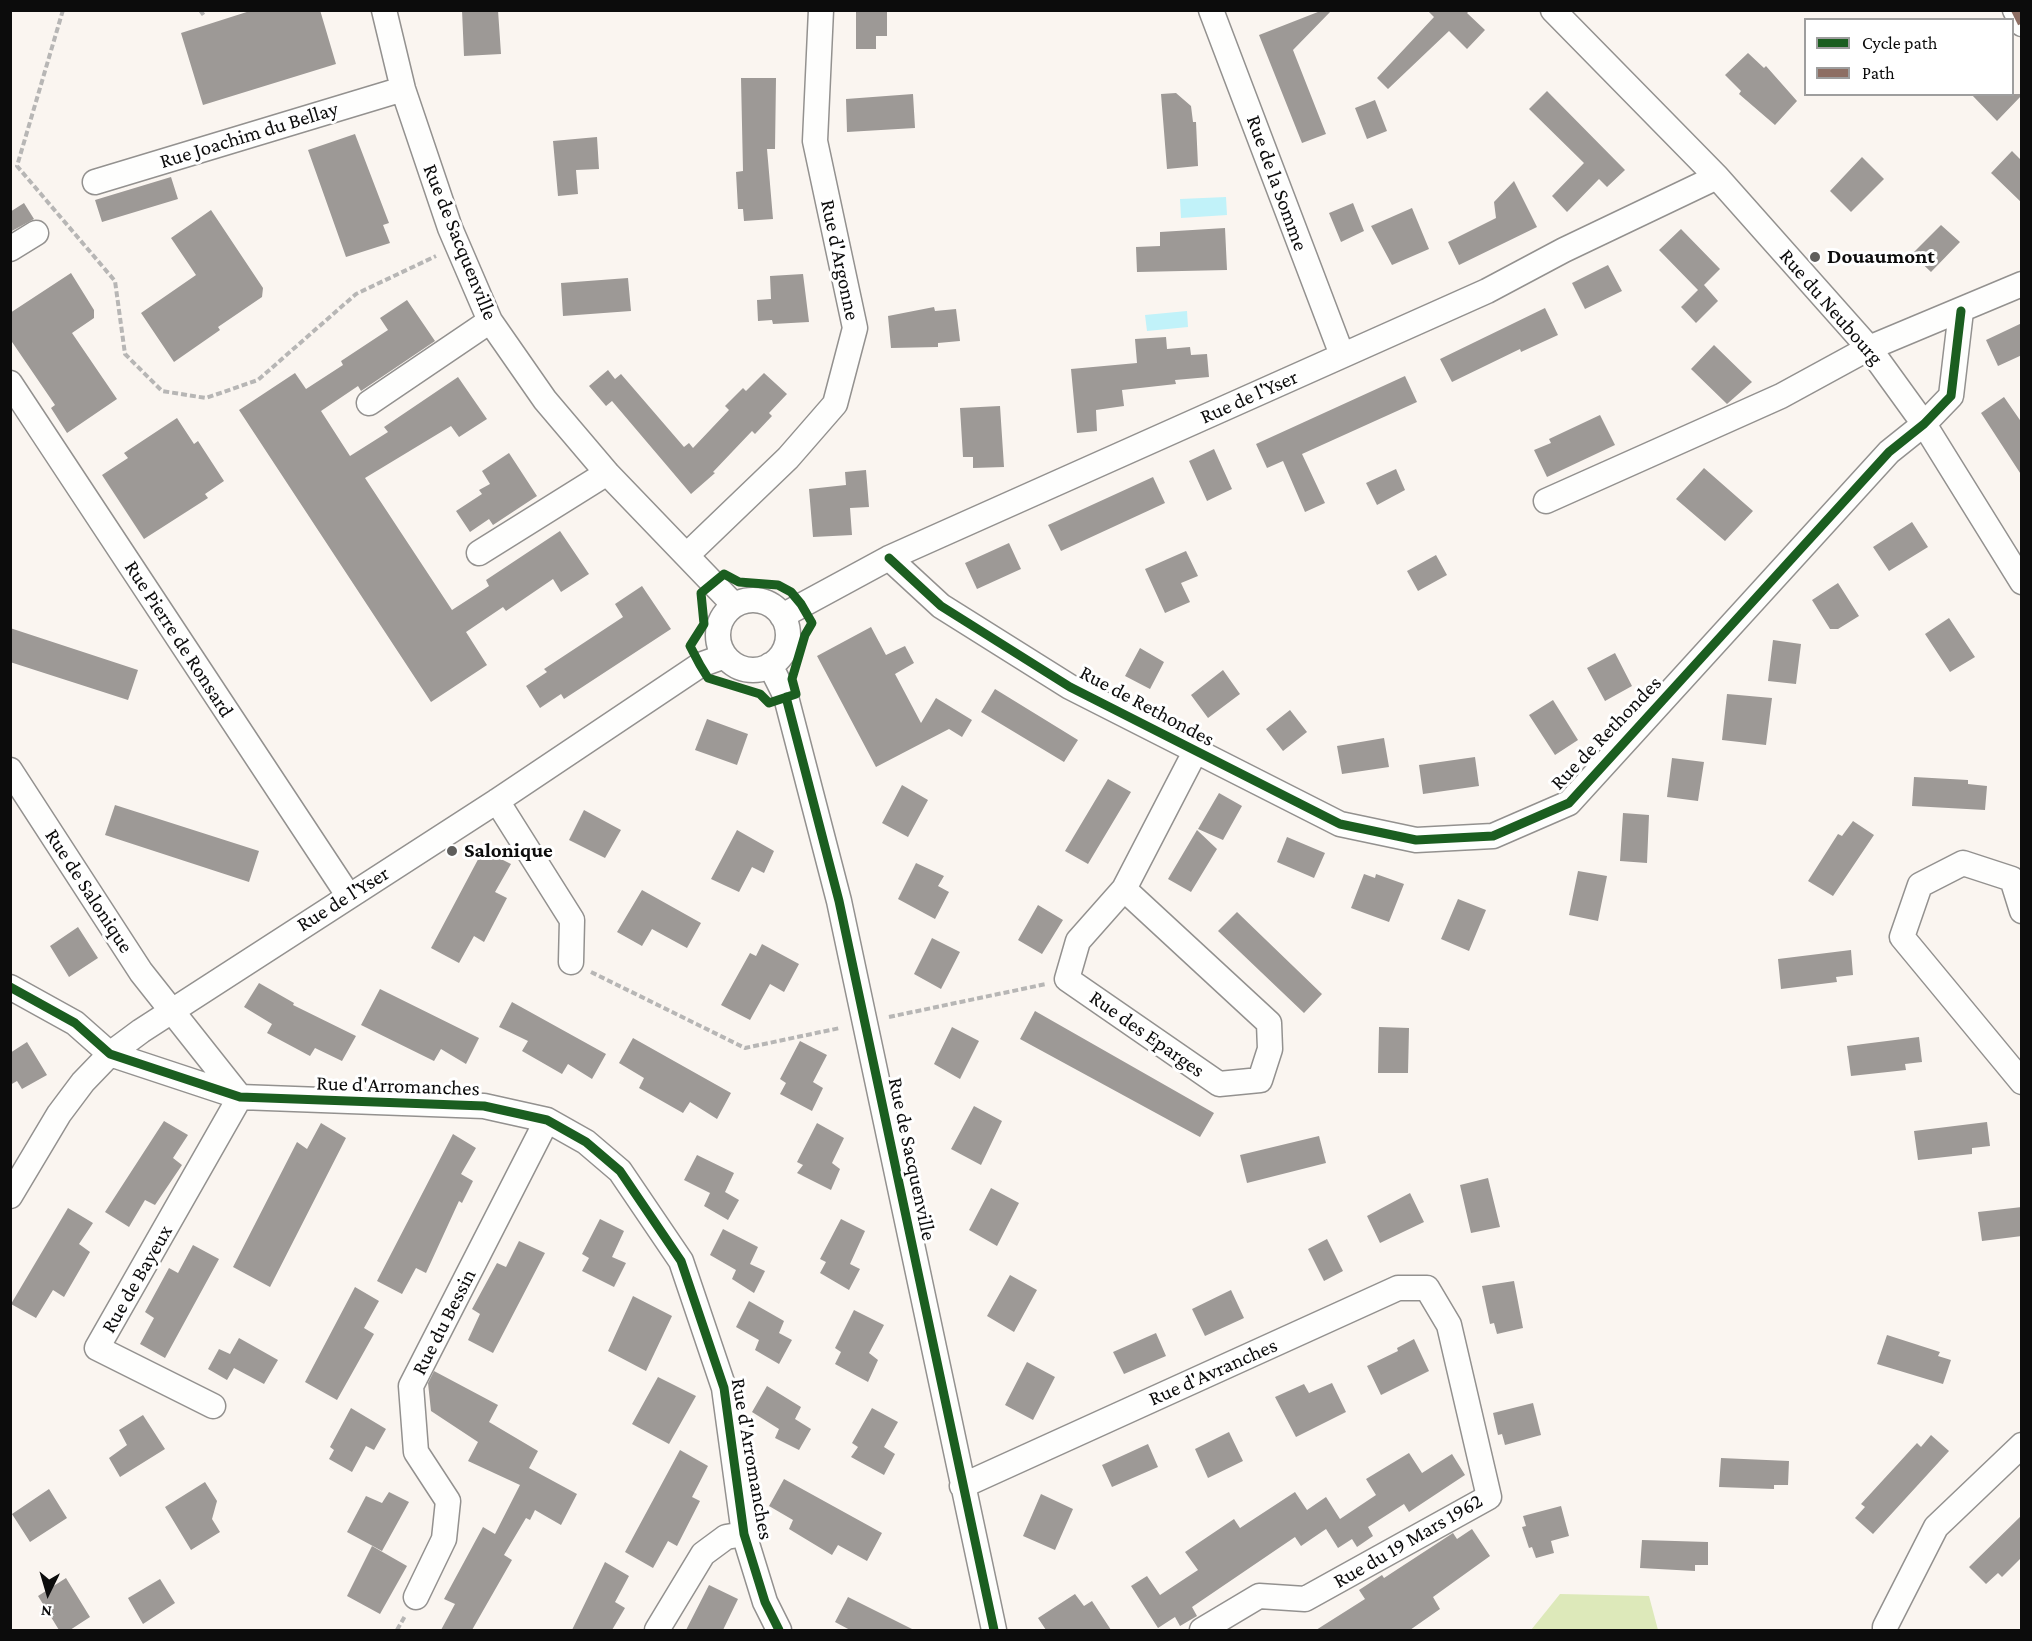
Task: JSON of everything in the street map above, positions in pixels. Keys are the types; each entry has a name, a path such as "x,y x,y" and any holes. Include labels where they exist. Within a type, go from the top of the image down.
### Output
{"street":[{"name":"Rue de Sacquenville","path":"384,10 403,89 458,246 490,321 545,400 607,473 734,605"},
{"name":"Rue d'Argonne","path":"687,555 788,458 835,404 855,328 815,141 820,10"},
{"name":"Rue de la Somme","path":"1211,10 1342,355"},
{"name":"Rue du Neubourg","path":"1553,10 1717,177 1869,348 1924,424 2022,582"},
{"path":"2015,10 2022,24"},
{"name":"Rue Joachim du Bellay","path":"95,182 403,89"},
{"name":"Rue de l'Yser","path":"782,616 889,558 1487,291 1564,250 1717,177"},
{"path":"10,249 36,233"},
{"path":"1546,501 1781,396 1869,348 2022,284"},
{"name":"Rue de Rethondes","path":"889,558 941,606 1070,687 1340,824 1416,840 1493,836 1569,803 1889,452 1924,424 1951,396 1961,311"},
{"path":"369,404 490,321"},
{"name":"Rue Pierre de Ronsard","path":"10,383 348,895"},
{"path":"479,553 607,473"},
{"path":"756,600 768,603 782,616 788,629 788,640 784,651 770,665 757,670 745,669 734,664 726,656 718,635 726,613 734,605 756,600"},
{"name":"Rue de l'Yser","path":"10,1196 59,1114 110,1054 169,1011 496,801 700,665 726,656"},
{"name":"Rue de Sacquenville","path":"770,665 786,697 839,901 994,1630"},
{"name":"Rue des Eparges","path":"1124,889 1269,1023 1270,1049 1260,1080 1219,1084 1067,979 1078,940 1124,889 1195,752"},
{"name":"Rue de Salonique","path":"10,770 141,972 169,1011 240,1097"},
{"path":"496,801 572,920 571,962"},
{"path":"2022,911 2012,879 1963,863 1920,885 1902,937 2022,1082"},
{"path":"10,987 75,1023 110,1054"},
{"name":"Rue d'Arromanches","path":"110,1054 240,1097 484,1106 547,1120 586,1142 620,1171 681,1261 724,1388 744,1534 765,1602 779,1630"},
{"name":"Rue de Bayeux","path":"213,1406 97,1348 240,1097"},
{"name":"Rue du Bessin","path":"416,1597 444,1539 448,1501 416,1452 411,1386 547,1120"},
{"name":"Rue d'Avranches","path":"962,1486 1398,1288 1427,1288 1449,1325"},
{"name":"Rue du 19 Mars 1962","path":"1202,1630 1259,1596 1305,1599 1489,1497 1449,1325"},
{"path":"1885,1630 1936,1527 2022,1445"},
{"path":"657,1630 703,1554 726,1537 744,1534"}],"path":[{"path":"63,10 17,166 116,281 125,354 162,391 206,398 258,380 356,294 458,246"},
{"path":"200,10 205,17"},
{"path":"571,962 745,1048 1067,979"}],"green space":[{"path":"1560,1594 1649,1596 1658,1630 1531,1630"}],"water":[{"path":"1226,197 1227,215 1181,218 1180,199"},
{"path":"1187,311 1188,327 1147,331 1145,315"}],"building":[{"path":"253,10 320,10 336,64 203,105 181,33"},
{"path":"462,10 498,10 501,54 464,56"},
{"path":"856,10 887,10 887,36 876,36 876,49 856,49"},
{"path":"1323,10 1332,10 1293,50 1326,134 1302,143 1259,35"},
{"path":"1427,10 1470,10 1467,13 1485,30 1467,49 1449,31 1388,89 1377,78 1434,17"},
{"path":"1748,53 1764,68 1766,66 1797,101 1775,125 1739,94 1741,91 1725,75"},
{"path":"741,78 776,78 775,149 767,149 773,219 744,221 743,209 738,209 736,172 743,171"},
{"path":"1547,91 1625,170 1607,187 1599,179 1567,212 1552,196 1584,163 1529,109"},
{"path":"1176,93 1191,106 1193,122 1196,122 1198,166 1167,169 1161,94"},
{"path":"913,94 915,128 847,132 846,99"},
{"path":"2022,94 2022,95 1997,121 1973,96"},
{"path":"1375,100 1387,131 1367,139 1355,108"},
{"path":"355,134 389,223 383,225 390,243 346,257 308,150"},
{"path":"597,137 599,169 576,170 578,194 558,196 553,141"},
{"path":"2012,151 2022,161 2022,203 1991,173"},
{"path":"1862,157 1884,179 1851,212 1830,191"},
{"path":"171,177 178,199 102,222 95,200"},
{"path":"1514,181 1537,227 1459,265 1448,242 1496,218 1494,202"},
{"path":"24,203 34,219 10,232 10,212"},
{"path":"1353,203 1364,231 1341,242 1329,213"},
{"path":"1412,208 1429,249 1392,265 1371,226"},
{"path":"211,210 263,288 262,297 218,327 220,330 174,362 141,313 196,275 171,238"},
{"path":"1941,225 1960,242 1931,272 1912,254"},
{"path":"1225,228 1227,270 1137,272 1136,247 1160,246 1160,232"},
{"path":"1681,229 1720,269 1704,285 1718,301 1696,323 1681,307 1698,290 1659,250"},
{"path":"1608,265 1622,291 1585,309 1572,283"},
{"path":"71,273 94,310 94,318 72,333 117,399 67,433 51,408 55,405 10,339 10,313"},
{"path":"803,274 809,322 773,324 772,320 758,321 757,300 771,299 770,276"},
{"path":"628,278 631,311 563,316 561,283"},
{"path":"407,300 435,341 361,391 358,386 321,411 350,456 388,432 384,427 458,377 487,419 459,437 451,426 365,478 452,610 489,586 486,580 560,531 589,574 561,592 553,579 506,611 503,607 466,632 487,665 431,702 239,410 295,373 306,389 343,365 341,361 388,330 380,318"},
{"path":"934,307 935,311 956,309 960,341 938,343 938,347 891,348 888,316"},
{"path":"1545,308 1558,335 1521,352 1520,349 1452,382 1440,359"},
{"path":"2022,323 2022,355 1998,366 1986,340"},
{"path":"1166,337 1167,349 1190,347 1191,355 1207,354 1209,377 1175,380 1176,384 1122,390 1124,406 1096,410 1097,431 1077,433 1071,369 1137,363 1135,339"},
{"path":"1714,345 1752,382 1727,404 1691,369"},
{"path":"608,370 615,379 621,374 684,447 689,443 693,448 729,410 725,406 743,388 746,391 764,373 787,394 769,413 772,416 755,434 752,431 713,472 715,473 691,494 612,401 606,406 589,386"},
{"path":"1405,376 1417,402 1302,454 1325,503 1305,512 1283,461 1267,468 1256,444"},
{"path":"2004,397 2022,423 2022,476 1981,413"},
{"path":"1000,406 1004,467 973,468 973,457 963,457 960,408"},
{"path":"1600,415 1615,445 1547,477 1534,450 1551,443 1549,439"},
{"path":"177,418 194,444 198,441 224,481 205,494 208,498 144,539 102,475 128,458 124,453"},
{"path":"1214,449 1232,489 1207,501 1189,461"},
{"path":"509,453 537,496 493,525 489,519 470,532 456,511 482,494 479,490 490,484 482,471"},
{"path":"1704,468 1753,511 1725,541 1676,499"},
{"path":"1396,469 1405,490 1377,505 1366,483"},
{"path":"866,470 869,507 850,508 852,535 813,537 809,489 846,485 845,472"},
{"path":"1153,477 1165,503 1061,551 1048,525"},
{"path":"1912,522 1928,547 1889,571 1873,547"},
{"path":"1009,543 1021,569 977,589 965,563"},
{"path":"1186,551 1198,576 1181,583 1190,602 1165,613 1145,569"},
{"path":"1436,555 1447,575 1418,591 1407,571"},
{"path":"1838,583 1859,616 1838,629 1830,629 1812,600"},
{"path":"642,586 671,629 564,699 561,694 540,708 526,686 547,672 544,669 623,617 615,604"},
{"path":"1949,618 1975,657 1950,672 1925,634"},
{"path":"871,627 886,655 905,646 914,663 895,674 921,723 936,698 972,720 962,737 949,729 876,767 817,656"},
{"path":"10,628 138,670 128,700 10,662"},
{"path":"1773,640 1801,644 1796,684 1768,681"},
{"path":"1140,648 1164,662 1150,689 1125,676"},
{"path":"1615,653 1632,686 1605,701 1587,668"},
{"path":"1223,670 1240,694 1208,718 1191,695"},
{"path":"995,689 1078,740 1064,762 981,712"},
{"path":"1727,694 1772,698 1766,745 1722,740"},
{"path":"1553,700 1578,740 1555,755 1529,715"},
{"path":"1290,710 1307,732 1283,751 1266,729"},
{"path":"707,719 748,734 737,765 695,750"},
{"path":"1384,738 1389,767 1342,774 1337,746"},
{"path":"1475,757 1479,786 1423,794 1419,765"},
{"path":"1672,758 1704,762 1698,801 1667,797"},
{"path":"1914,777 1968,780 1968,784 1987,786 1985,810 1912,806"},
{"path":"1108,779 1131,792 1088,864 1065,851"},
{"path":"902,785 928,800 908,837 882,823"},
{"path":"1219,793 1242,806 1223,840 1198,829"},
{"path":"115,805 259,851 249,882 105,835"},
{"path":"584,810 621,830 605,858 569,840"},
{"path":"1623,813 1649,815 1647,863 1620,861"},
{"path":"1853,821 1874,835 1833,896 1808,881 1838,834 1842,836"},
{"path":"737,830 774,851 764,873 752,867 739,892 711,879"},
{"path":"1197,830 1217,849 1191,892 1168,879"},
{"path":"1287,837 1325,853 1314,878 1277,862"},
{"path":"483,850 511,864 495,892 507,898 484,942 474,936 459,963 431,948"},
{"path":"916,863 944,876 938,886 949,892 935,919 898,899"},
{"path":"1578,871 1607,876 1598,921 1569,915"},
{"path":"1364,874 1375,878 1376,874 1404,884 1389,922 1351,908"},
{"path":"642,890 701,923 687,948 652,929 642,946 617,932"},
{"path":"1458,899 1486,910 1469,951 1441,939"},
{"path":"1038,905 1063,920 1042,954 1018,940"},
{"path":"1237,912 1322,994 1304,1013 1218,931"},
{"path":"78,927 98,958 69,977 50,946"},
{"path":"932,938 960,952 941,989 914,974"},
{"path":"762,944 799,964 784,992 770,984 750,1020 721,1005 750,953 756,956"},
{"path":"1851,950 1853,975 1836,977 1837,982 1781,989 1778,959"},
{"path":"259,983 294,1003 293,1005 356,1036 342,1061 315,1048 310,1056 267,1033 272,1024 244,1007"},
{"path":"380,989 479,1038 466,1064 441,1049 434,1061 361,1025"},
{"path":"512,1002 606,1054 592,1079 568,1064 562,1074 522,1051 528,1041 499,1027"},
{"path":"1035,1011 1214,1113 1200,1137 1020,1039"},
{"path":"952,1027 979,1041 960,1079 934,1064"},
{"path":"1379,1027 1409,1028 1408,1073 1378,1073"},
{"path":"1919,1037 1922,1062 1905,1064 1906,1070 1851,1076 1847,1046"},
{"path":"633,1038 731,1093 717,1119 690,1102 683,1113 639,1088 644,1078 619,1063"},
{"path":"800,1041 827,1055 813,1082 823,1088 812,1111 780,1094 786,1083 780,1079"},
{"path":"27,1042 47,1075 22,1089 17,1081 10,1085 10,1053"},
{"path":"974,1106 1002,1121 981,1165 951,1149"},
{"path":"164,1121 188,1135 173,1158 182,1165 155,1205 145,1200 129,1227 105,1212"},
{"path":"1987,1122 1990,1146 1972,1148 1972,1154 1918,1160 1914,1131"},
{"path":"321,1123 346,1138 270,1287 233,1267 297,1142 307,1149"},
{"path":"817,1123 844,1138 832,1163 840,1169 831,1190 797,1173 803,1165 797,1162"},
{"path":"453,1134 476,1148 461,1174 473,1181 462,1203 459,1201 426,1273 416,1268 402,1294 377,1281"},
{"path":"1319,1136 1326,1163 1247,1183 1240,1155"},
{"path":"697,1155 734,1173 725,1192 739,1200 728,1220 704,1206 710,1193 684,1180"},
{"path":"1488,1178 1500,1227 1471,1233 1460,1185"},
{"path":"991,1188 1019,1203 997,1246 969,1230"},
{"path":"1410,1193 1424,1222 1380,1243 1367,1216"},
{"path":"2022,1207 2022,1236 1982,1241 1978,1212"},
{"path":"68,1208 93,1223 79,1244 90,1252 64,1297 53,1290 36,1318 11,1304"},
{"path":"600,1219 624,1231 612,1257 626,1263 614,1287 582,1271 589,1258 582,1254"},
{"path":"841,1219 865,1231 850,1264 860,1269 849,1290 820,1273 826,1262 820,1259"},
{"path":"723,1229 758,1247 750,1264 765,1271 754,1293 732,1279 736,1270 710,1255"},
{"path":"1327,1239 1343,1271 1324,1281 1308,1249"},
{"path":"519,1241 545,1253 493,1353 468,1340 480,1314 472,1309 497,1263 506,1267"},
{"path":"193,1245 219,1259 165,1358 140,1344 154,1318 145,1312 169,1268 178,1273"},
{"path":"1010,1275 1037,1290 1014,1332 987,1316"},
{"path":"1514,1281 1523,1328 1497,1334 1494,1323 1490,1324 1482,1286"},
{"path":"355,1287 379,1301 364,1328 374,1334 337,1400 305,1382"},
{"path":"1231,1290 1244,1318 1205,1336 1192,1309"},
{"path":"633,1296 672,1316 646,1371 608,1351"},
{"path":"749,1301 784,1321 779,1333 792,1340 779,1364 755,1350 759,1340 736,1327"},
{"path":"854,1310 884,1325 869,1353 878,1360 868,1382 835,1364 841,1352 835,1348"},
{"path":"1156,1333 1166,1356 1124,1374 1113,1352"},
{"path":"1887,1335 1940,1352 1938,1356 1951,1360 1943,1384 1877,1364"},
{"path":"239,1338 278,1360 264,1384 234,1368 227,1380 208,1369 219,1349 230,1354"},
{"path":"1414,1339 1429,1371 1381,1395 1367,1366 1398,1351 1397,1348"},
{"path":"1027,1362 1055,1377 1033,1420 1005,1405"},
{"path":"434,1371 498,1405 489,1422 538,1451 529,1468 577,1494 561,1525 535,1510 530,1520 526,1518 504,1555 512,1560 472,1630 441,1630 455,1604 444,1599 483,1527 495,1534 520,1485 468,1461 478,1442 431,1411 428,1383"},
{"path":"658,1377 696,1396 669,1444 632,1424"},
{"path":"1332,1383 1346,1412 1296,1437 1275,1397 1304,1384 1309,1393"},
{"path":"767,1386 801,1407 795,1419 811,1429 799,1450 775,1438 779,1429 752,1412"},
{"path":"1533,1403 1541,1435 1505,1445 1502,1434 1498,1435 1493,1413"},
{"path":"351,1408 386,1429 374,1450 366,1446 352,1472 329,1459 334,1450 330,1447"},
{"path":"872,1408 898,1422 884,1447 895,1454 884,1475 851,1457 858,1447 852,1443"},
{"path":"143,1415 165,1449 120,1477 109,1458 127,1445 119,1430"},
{"path":"1229,1432 1243,1461 1208,1478 1195,1449"},
{"path":"1931,1435 1949,1451 1873,1534 1855,1518 1865,1507 1861,1504 1917,1443 1921,1447"},
{"path":"1148,1444 1158,1467 1112,1487 1102,1465"},
{"path":"680,1450 708,1466 692,1497 700,1501 677,1546 668,1541 653,1568 625,1552"},
{"path":"1409,1453 1422,1473 1452,1454 1465,1475 1409,1512 1404,1504 1368,1527 1373,1536 1357,1547 1352,1539 1338,1548 1326,1529 1301,1546 1295,1537 1192,1607 1197,1616 1180,1626 1175,1617 1158,1628 1131,1586 1147,1576 1160,1595 1198,1570 1185,1552 1234,1519 1240,1528 1295,1492 1307,1510 1326,1497 1340,1519 1376,1495 1366,1479"},
{"path":"1721,1458 1789,1461 1788,1485 1774,1485 1774,1489 1719,1487"},
{"path":"784,1479 882,1533 867,1561 838,1545 832,1555 789,1529 793,1520 769,1506"},
{"path":"205,1482 217,1501 212,1519 220,1532 191,1550 165,1507"},
{"path":"49,1489 67,1518 30,1542 12,1514"},
{"path":"389,1492 409,1502 382,1551 347,1532 366,1496 382,1503"},
{"path":"1041,1494 1073,1509 1055,1550 1023,1536"},
{"path":"1561,1506 1569,1536 1551,1541 1554,1553 1536,1558 1532,1547 1529,1548 1522,1527 1526,1526 1523,1516"},
{"path":"2022,1515 2022,1557 2002,1577 1998,1573 1986,1584 1969,1567"},
{"path":"1472,1529 1490,1556 1433,1597 1440,1609 1410,1630 1316,1630 1365,1599 1359,1590 1382,1575 1384,1578 1453,1533 1457,1539"},
{"path":"1642,1540 1708,1542 1708,1565 1695,1565 1695,1571 1640,1568"},
{"path":"372,1546 407,1566 380,1614 347,1596"},
{"path":"605,1562 629,1576 615,1602 625,1608 612,1630 572,1630"},
{"path":"66,1578 90,1617 70,1630 59,1630 38,1596"},
{"path":"160,1579 175,1603 143,1624 128,1598"},
{"path":"709,1585 738,1599 723,1630 686,1630"},
{"path":"1075,1594 1084,1606 1092,1601 1111,1630 1046,1630 1038,1618"},
{"path":"848,1597 914,1630 850,1630 835,1622"}],"marked path":[{"path":"2015,10 2022,24"}],"cycle path":[{"path":"889,558 941,606 1070,687 1340,824 1416,840 1493,836 1569,803 1889,452 1924,424 1951,396 1961,311"},
{"path":"724,574 739,582 778,585 791,592 801,604 812,623 805,635 792,679 796,694 769,703 760,694 708,678 700,665 690,646 704,624 701,593 724,574"},
{"path":"786,697 839,901 994,1630"},
{"path":"10,987 75,1023 110,1054 240,1097 484,1106 547,1120 586,1142 620,1171 681,1261 724,1388 744,1534 765,1602 779,1630"}],"place":[{"name":"Douaumont","path":"1815,257"},
{"name":"Salonique","path":"452,851"}]}
